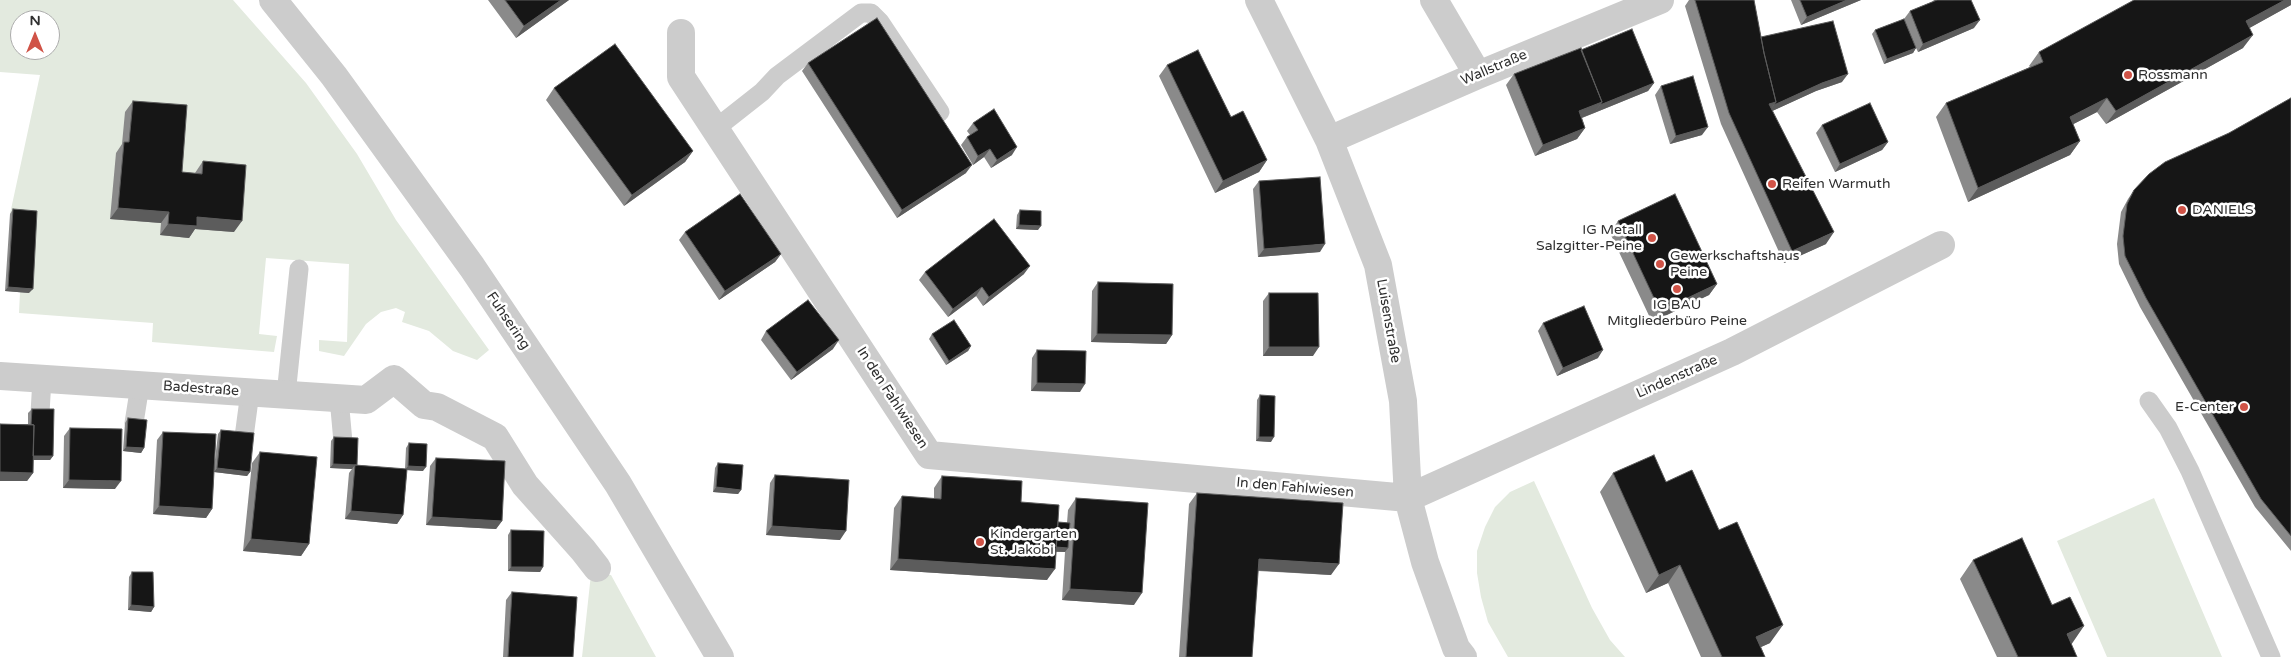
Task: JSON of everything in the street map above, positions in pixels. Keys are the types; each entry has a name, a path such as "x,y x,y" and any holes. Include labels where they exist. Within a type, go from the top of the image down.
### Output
{"street":[{"name":"Fuhsering","path":"273,0 334,76 477,275 618,484 720,657"},
{"name":"Luisenstraße","path":"1258,0 1329,140 1378,265 1402,401 1408,498 1428,571 1456,648 1463,657"},
{"path":"1434,0 1478,75"},
{"name":"Wallstraße","path":"1329,140 1478,75 1660,0"},
{"name":"In den Fahlwiesen","path":"681,34 681,77 929,455 1408,498"},
{"name":"Lindenstraße","path":"1408,498 1732,352 1940,245"},
{"name":"Badestraße","path":"0,376 366,400 394,379 424,405 436,408 495,437 525,485 583,550 596,568"}],"lane":[{"path":"715,129 762,92 778,76 861,13 871,12 880,22 940,112"},
{"path":"286,395 299,269"},
{"path":"40,413 42,379"},
{"path":"134,423 140,385"},
{"path":"244,437 250,392"},
{"path":"339,398 343,442"},
{"path":"2149,401 2168,428 2190,471 2271,657"}],"shaded area":[{"path":"0,0 233,0 306,83 357,154 396,220 489,350 477,360 453,351 429,331 402,322 405,312 396,308 381,312 366,324 344,356 319,351 319,340 347,342 349,264 266,258 259,334 277,336 274,352 152,342 153,323 19,313 20,292 29,293 33,215 10,214 40,75 0,72"},
{"path":"1534,481 1592,608 1610,640 1625,657 1508,657 1488,622 1477,573 1477,551 1485,527 1495,507 1510,492"},
{"path":"2154,498 2222,657 2107,657 2057,541"},
{"path":"591,574 611,575 656,657 582,657"}],"building":[{"path":"505,0 561,0 524,26"},
{"name":"Reifen Warmuth","path":"1695,0 1754,0 1776,102 1769,104 1834,232 1792,251 1729,113"},
{"path":"1800,0 1847,0 1807,17"},
{"path":"1937,0 1971,0 1980,20 1923,44 1910,11"},
{"path":"2134,0 2285,0 2246,21 2253,35 2116,111 2107,98 2070,117 2080,141 1978,188 1946,103 2043,62 2039,52"},
{"path":"877,18 972,165 902,210 808,63"},
{"path":"1904,19 1916,48 1887,59 1875,30"},
{"path":"1833,21 1848,74 1822,83 1774,105 1776,102 1761,37"},
{"path":"1632,29 1654,83 1600,105 1602,102 1581,50"},
{"path":"615,44 693,151 632,195 554,88"},
{"path":"1581,48 1602,102 1579,111 1585,128 1543,145 1514,74"},
{"path":"1198,50 1231,117 1243,111 1267,160 1223,181 1167,65"},
{"path":"1693,76 1708,127 1676,136 1661,86"},
{"name":"E-Center","path":"2291,98 2291,536 2261,499 2146,298 2125,256 2123,236 2127,204 2134,190 2149,174 2165,162 2229,133"},
{"path":"133,101 187,105 182,172 202,174 203,161 246,165 242,221 197,217 197,226 168,224 169,212 118,208 124,142 129,142"},
{"path":"1870,103 1888,142 1840,164 1822,125"},
{"path":"994,109 1017,147 997,160 990,149 978,156 967,137 978,130 973,123"},
{"path":"1320,177 1325,244 1264,249 1259,181"},
{"path":"740,194 781,254 725,291 685,232"},
{"name":"Gewerkschaftshaus Peine","path":"1675,194 1717,284 1660,311 1618,221"},
{"path":"13,209 37,211 33,289 8,287"},
{"path":"1020,210 1041,211 1041,226 1019,225"},
{"path":"994,219 1030,266 989,297 982,287 953,309 925,272"},
{"path":"1098,282 1173,284 1172,335 1097,334"},
{"path":"1269,293 1318,293 1319,347 1269,347"},
{"path":"808,300 839,340 797,372 766,331"},
{"path":"1584,306 1603,350 1563,368 1543,323"},
{"path":"954,320 971,346 949,361 932,334"},
{"path":"1037,350 1086,351 1085,384 1037,383"},
{"path":"1260,395 1275,396 1274,437 1259,437"},
{"path":"32,409 54,409 53,456 33,456 34,425 31,424"},
{"path":"128,418 147,420 144,448 126,447"},
{"path":"0,424 34,425 33,473 0,472"},
{"path":"70,428 122,429 121,481 69,480"},
{"path":"221,430 254,433 250,472 217,468"},
{"path":"163,432 216,434 212,509 159,506"},
{"path":"334,437 358,438 357,465 333,464"},
{"path":"409,443 427,444 426,467 408,466"},
{"path":"260,452 317,457 309,544 251,539"},
{"path":"1654,455 1666,482 1692,470 1719,530 1737,522 1783,625 1756,637 1765,657 1722,657 1680,565 1659,575 1613,473"},
{"path":"436,458 505,461 502,521 432,517"},
{"path":"718,463 743,465 741,490 716,487"},
{"path":"355,465 407,469 403,515 351,511"},
{"path":"775,475 849,480 846,531 772,526"},
{"path":"942,476 1022,481 1021,502 1059,505 1055,569 898,559 902,496 941,499"},
{"path":"1197,493 1343,503 1339,564 1259,559 1252,657 1186,657"},
{"path":"1076,498 1148,503 1142,593 1070,589"},
{"path":"1058,522 1070,523 1068,548 1056,547"},
{"path":"511,530 544,531 543,567 511,567"},
{"path":"2022,538 2052,605 2070,597 2084,626 2067,634 2077,657 2018,657 1973,560"},
{"path":"132,572 153,572 154,607 131,605"},
{"path":"512,592 577,597 573,657 508,657"}],"place":[{"name":"Rossmann","path":"2128,75"},
{"name":"Reifen Warmuth","path":"1772,184"},
{"name":"DANIELS","path":"2182,210"},
{"name":"IG Metall Salzgitter-Peine","path":"1652,238"},
{"name":"Gewerkschaftshaus Peine","path":"1660,264"},
{"name":"IG BAU Mitgliederbüro Peine","path":"1677,289"},
{"name":"E-Center","path":"2244,407"},
{"name":"Kindergarten St. Jakobi","path":"980,542"}]}
